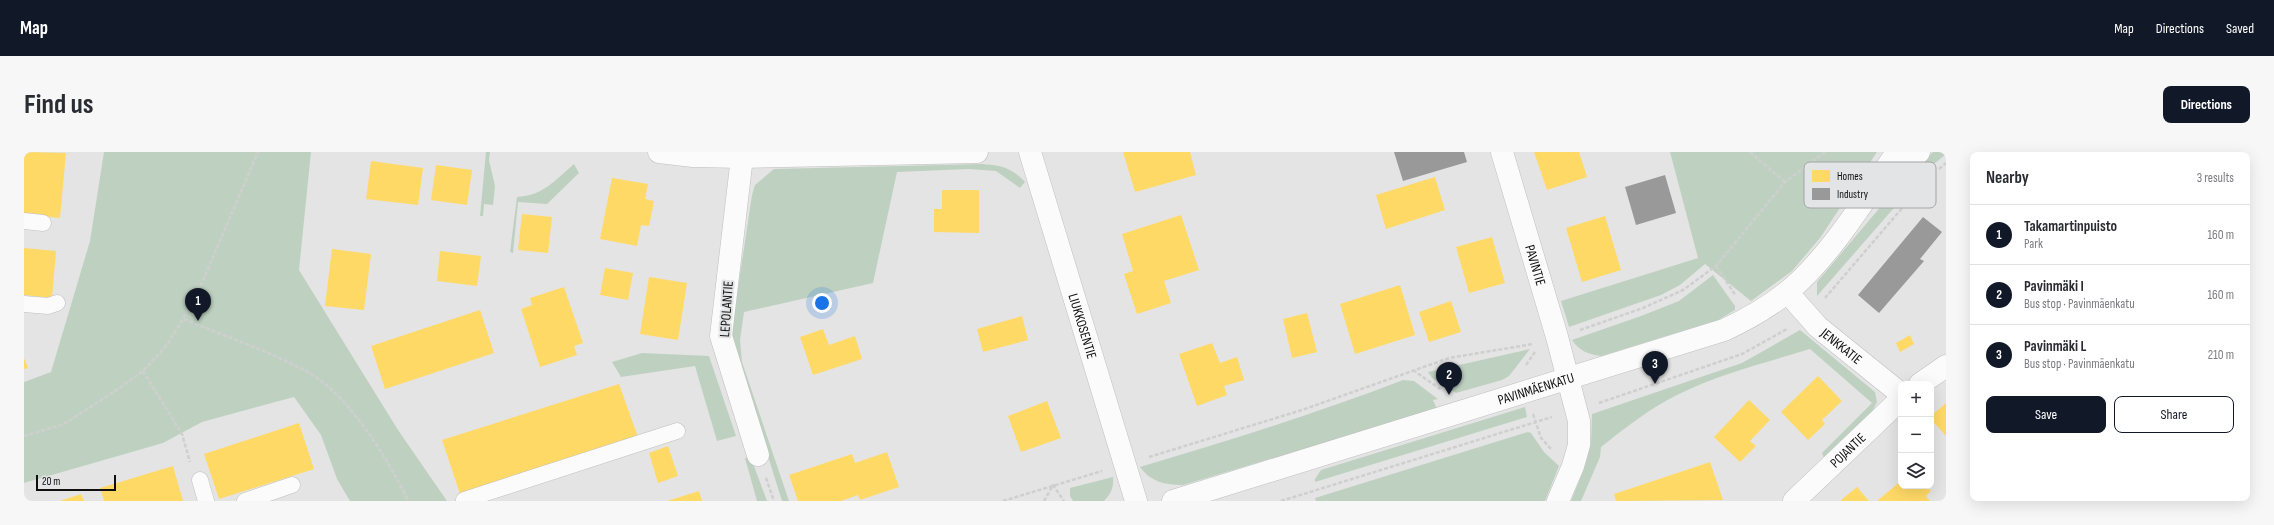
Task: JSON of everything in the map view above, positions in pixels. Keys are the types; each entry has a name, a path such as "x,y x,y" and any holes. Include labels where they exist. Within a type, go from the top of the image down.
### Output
{"street":[{"path":"659,152 693,156 742,157 977,152"},
{"name":"LIUKKOSENTIE","path":"1030,152 1136,501"},
{"name":"PAVINTIE","path":"1502,152 1557,337 1579,421 1579,444 1573,466 1558,501"},
{"name":"PAVINMÄENKATU","path":"1890,162 1897,152"},
{"name":"PAVINMÄENKATU","path":"1908,162 1919,152"},
{"name":"LEPOLANTIE","path":"742,157 721,336 758,455"},
{"name":"PAVINMÄENKATU","path":"1173,501 1724,330 1751,317 1787,292 1811,270 1859,209"},
{"name":"JENKKATIE","path":"1787,292 1818,327 1898,392"},
{"path":"1924,381 1946,366"},
{"name":"POJANTIE","path":"1794,501 1898,402"}],"lane":[{"path":"24,221 42,223"},
{"path":"24,304 48,306 57,304"},
{"path":"464,500 678,431"},
{"path":"200,480 206,501"},
{"path":"245,501 292,485"}],"path":[{"path":"24,436 64,424 143,371 167,345 195,299 258,152"},
{"path":"1750,152 1785,182"},
{"path":"1812,162 1825,152"},
{"path":"1003,501 1295,412 1449,358 1540,343 1643,308 1683,290 1716,266 1785,182 1804,168"},
{"path":"184,319 306,370 345,402 394,470 408,501"},
{"path":"143,371 182,434 192,467 200,480"},
{"path":"1044,501 1054,485"},
{"path":"1054,485 1064,501"}],"green space":[{"path":"104,152 311,152 299,270 398,430 447,501 350,501 337,479 321,435 294,397 202,422 163,443 24,483 24,382 51,372 90,241"},
{"path":"486,152 490,152 489,160 495,186 493,205 484,204 483,216 480,216"},
{"path":"1670,152 1877,152 1870,162 1804,162 1804,208 1840,208 1820,238 1792,271 1751,301 1705,264 1680,285 1661,295 1569,327 1561,301 1698,258"},
{"path":"1933,152 1946,152 1946,154 1936,162 1923,162"},
{"path":"574,164 579,173 547,204 518,202 513,253 510,252 517,197 526,196 542,190"},
{"path":"982,164 995,165 1011,170 1025,182 1020,188 996,171 969,169 897,172 873,283 744,312 740,340 742,362 789,501 782,501 732,341 732,328 752,195 755,185 774,169"},
{"path":"1880,208 1894,208 1817,296 1817,282"},
{"path":"1713,275 1735,306 1735,310 1718,320 1601,356 1584,351 1572,340 1679,301"},
{"path":"1800,330 1875,392 1877,402 1872,412 1824,458 1822,453 1872,403 1810,349 1742,369 1709,381 1677,395 1657,406 1601,447 1600,457 1581,501 1571,501 1584,469 1591,444 1592,414 1742,363"},
{"path":"1530,349 1509,376 1502,380 1456,393 1432,378 1428,372"},
{"path":"642,353 709,356 736,436 717,441 695,366 621,377 612,362"},
{"path":"1403,380 1414,381 1438,399 1433,400 1437,409 1183,485 1159,482 1149,476 1140,467 1273,426"},
{"path":"1525,407 1527,417 1315,482 1315,479 1321,470"},
{"path":"1528,432 1531,433 1544,452 1559,466 1545,501 1316,501 1315,498"},
{"path":"745,458 751,458 767,501 757,501"},
{"path":"1113,477 1112,490 1104,501 1073,501 1070,496 1070,488"}],"building: Homes":[{"path":"24,152 66,153 60,218 24,214"},
{"path":"1123,152 1190,152 1196,175 1135,192"},
{"path":"1534,152 1579,152 1587,177 1547,190"},
{"path":"371,161 423,168 418,205 366,199"},
{"path":"436,165 472,170 467,205 431,200"},
{"path":"1435,177 1445,210 1386,229 1376,195"},
{"path":"612,178 648,184 645,199 654,201 649,226 641,225 637,246 600,239"},
{"path":"942,190 979,190 979,233 934,232 934,209 942,209"},
{"path":"522,214 552,217 548,253 518,250"},
{"path":"1181,215 1199,270 1164,281 1171,303 1137,314 1124,274 1133,271 1122,234"},
{"path":"1605,216 1621,270 1582,282 1566,228"},
{"path":"1492,237 1505,283 1469,293 1456,247"},
{"path":"24,248 56,251 52,298 24,295"},
{"path":"332,249 371,254 364,310 325,306"},
{"path":"440,251 481,256 477,286 437,281"},
{"path":"605,268 633,273 628,300 600,295"},
{"path":"649,277 687,283 678,340 640,334"},
{"path":"1400,285 1415,335 1355,354 1340,304"},
{"path":"564,287 583,343 574,346 577,355 540,367 521,309 532,305 530,298"},
{"path":"1451,301 1461,332 1429,342 1419,312"},
{"path":"480,310 494,353 385,389 371,346"},
{"path":"1307,313 1317,352 1292,358 1283,319"},
{"path":"1022,316 1028,340 983,352 977,329"},
{"path":"823,329 829,345 855,336 862,359 813,375 800,337"},
{"path":"1910,335 1914,344 1900,352 1896,343"},
{"path":"1212,343 1220,363 1237,357 1244,380 1224,386 1227,395 1197,406 1179,354"},
{"path":"24,358 28,368 24,369"},
{"path":"1818,376 1842,401 1822,420 1825,424 1808,440 1781,412"},
{"path":"619,384 639,440 461,497 442,440"},
{"path":"1749,400 1770,420 1750,441 1756,446 1740,462 1714,437"},
{"path":"1047,401 1061,438 1021,452 1008,416"},
{"path":"1946,403 1946,436 1934,422 1934,413"},
{"path":"299,423 314,469 219,499 204,454"},
{"path":"668,446 678,476 658,483 649,453"},
{"path":"887,452 899,487 860,500 858,495 841,501 798,501 789,475 852,454 855,463"},
{"path":"1710,462 1723,500 1616,501 1614,494"},
{"path":"173,466 183,501 104,501 100,488"},
{"path":"1898,484 1898,489 1929,489 1931,491 1926,496 1930,501 1877,501"},
{"path":"1857,487 1869,501 1841,500"},
{"path":"699,491 702,501 667,501"},
{"path":"81,494 84,501 60,501"}],"building: Industry":[{"path":"1394,152 1464,152 1467,162 1403,181"},
{"path":"1665,175 1676,213 1636,225 1625,187"},
{"path":"1923,217 1942,232 1920,259 1924,261 1879,313 1858,295"}],"place":[{"name":"Takamartinpuisto","path":"198,321"},
{"name":"Pavinmäki L","path":"1655,384"},
{"name":"Pavinmäki I","path":"1449,395"}]}
